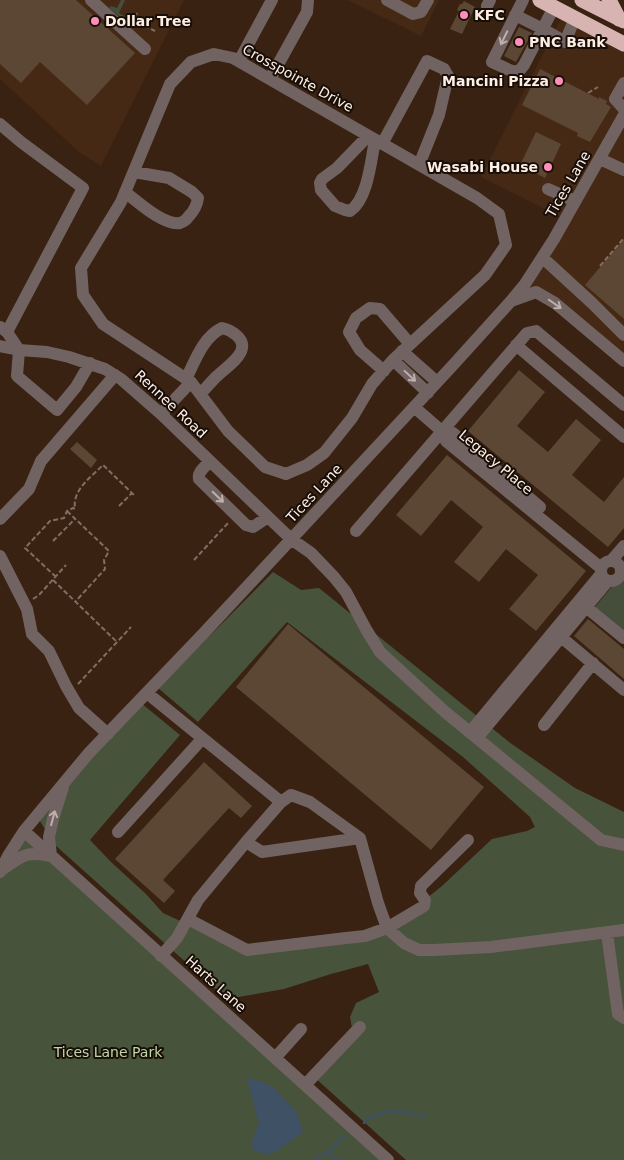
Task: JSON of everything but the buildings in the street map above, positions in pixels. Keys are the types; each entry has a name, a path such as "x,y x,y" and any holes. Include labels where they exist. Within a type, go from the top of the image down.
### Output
{"highway":[{"path":"540,0 624,44"},
{"path":"582,0 622,20"},
{"path":"609,0 622,20"}],"street":[{"path":"91,0 145,49"},
{"path":"239,61 272,0"},
{"path":"270,79 307,12 308,0"},
{"path":"387,0 413,14 421,12 428,0"},
{"path":"523,0 492,62 514,72 520,70 524,65 545,30 554,7"},
{"path":"515,15 562,41 575,18"},
{"name":"Crosspointe Drive","path":"214,54 239,61 477,198 499,214 506,246 485,275 393,360 372,384 352,418 324,453 307,465 286,474 265,467 228,432 189,381 103,324 83,296 81,268 122,202 170,84 191,62 214,54"},
{"path":"375,140 366,183 358,203 350,211 335,206 321,190 320,183 322,180 375,140 427,61 444,69 448,76 439,115 419,165"},
{"path":"624,83 615,99 624,109"},
{"name":"Tices Lane","path":"0,872 24,831 65,782 428,393 511,301 543,258 624,115"},
{"path":"0,124 83,188 3,330 19,350 17,376 57,410 76,387 90,363"},
{"path":"600,159 624,170"},
{"path":"125,192 164,220 177,223 185,220 191,214 198,201 198,198 192,192 169,178 134,172"},
{"path":"548,189 575,201"},
{"path":"543,258 592,303 624,336"},
{"path":"511,301 536,292 555,303 624,361"},
{"path":"384,371 360,350 349,332 356,318 370,308 380,310 406,347 437,382"},
{"path":"161,414 189,381 201,350 209,337 222,328 228,329 240,339 242,351 200,394"},
{"path":"356,531 527,333 536,331 624,405"},
{"path":"516,345 624,437"},
{"name":"Rennee Road","path":"0,346 69,357 105,369 121,378 291,539 311,553 346,592 380,652 444,711 601,840 624,845"},
{"path":"393,360 428,393"},
{"path":"0,519 29,489 40,461 115,375"},
{"name":"Legacy Place","path":"414,407 443,432 453,433 610,568"},
{"path":"210,461 199,473 198,478 246,525 251,527 268,517"},
{"path":"549,644 561,637 586,607 624,546"},
{"path":"0,556 27,609 32,634 49,651 66,686 80,708 108,734"},
{"path":"474,735 610,568"},
{"path":"586,607 624,638"},
{"path":"561,637 624,690"},
{"path":"544,725 593,663"},
{"path":"147,693 281,802"},
{"path":"118,832 202,739"},
{"path":"0,872 26,854 52,856 49,837 65,782"},
{"path":"161,956 177,938 198,900 281,802 291,795 310,802 360,838 387,928 404,943 419,950 491,947 624,930"},
{"name":"Harts Lane","path":"24,831 388,1160"},
{"path":"246,842 262,852 360,838"},
{"path":"188,919 247,950 365,936 387,928 424,906 425,900 420,893 421,886 468,840"},
{"path":"607,933 618,1014 624,1018"},
{"path":"305,1085 360,1026"},
{"path":"275,1058 301,1028"}],"path":[{"path":"132,24 137,13"},
{"path":"133,19 155,31"},
{"path":"588,93 598,87"},
{"path":"600,266 624,238"},
{"path":"56,577 25,548 50,521 64,518 67,511 75,509 74,502 79,489 103,464 133,494 119,506"},
{"path":"67,511 109,551 104,560 105,570 75,602"},
{"path":"194,560 236,515"},
{"path":"53,541 75,519"},
{"path":"25,605 39,595 66,565"},
{"path":"53,580 118,642"},
{"path":"66,686 73,686 80,682 131,627"}],"shaded area":[{"path":"0,0 184,0 101,166 79,152 0,79"},
{"path":"348,0 439,0 421,36"},
{"path":"564,12 624,44 624,361 525,284 565,219 481,177"}],"green space":[{"path":"121,0 125,0 119,13 125,17 123,20 109,8 111,6 117,8"},
{"path":"273,572 301,590 319,588 509,742 575,788 624,812 624,1160 406,1160 313,1076 354,1039 350,1017 356,1003 379,992 368,964 284,989 227,999 55,845 38,818 141,703 180,735 90,840 163,913 250,953 367,937 418,905 442,886 492,839 527,831 535,827 530,817 463,757 287,622 198,722 158,688"},
{"path":"624,572 624,631 595,607"},
{"name":"Tices Lane Park","path":"24,831 388,1160 0,1160 0,872"}],"water":[{"path":"247,1078 263,1082 274,1088 297,1113 303,1132 277,1151 267,1155 252,1149 253,1137 259,1124"}],"waterway":[{"path":"364,1123 369,1117 393,1110 425,1116"},
{"path":"314,1160 326,1153 345,1136"},
{"path":"326,1153 340,1160"}],"place":[{"name":"KFC","path":"464,15"},
{"name":"Dollar Tree","path":"95,21"},
{"name":"PNC Bank","path":"519,42"},
{"name":"Mancini Pizza","path":"559,81"},
{"name":"Wasabi House","path":"548,167"}]}
